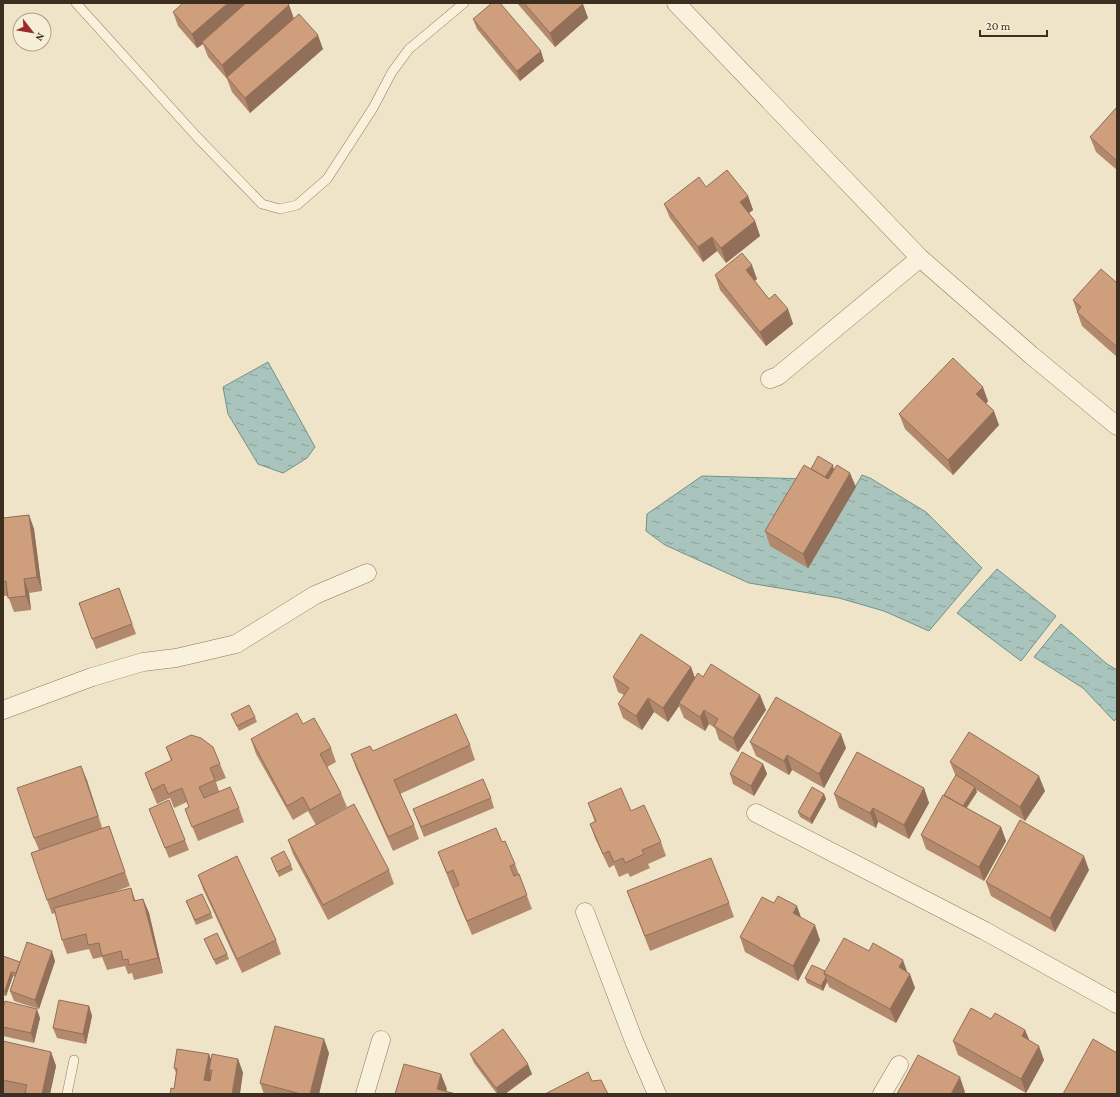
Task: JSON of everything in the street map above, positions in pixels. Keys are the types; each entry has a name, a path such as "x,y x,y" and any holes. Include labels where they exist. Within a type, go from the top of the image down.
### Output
{"street":[{"path":"676,3 920,258 1031,355 1117,426"},
{"path":"770,379 778,376 920,258"},
{"path":"3,710 99,675 143,662 176,658 236,644 314,595 367,572"},
{"path":"756,813 985,931 1117,1004"},
{"path":"585,912 634,1041 657,1094"},
{"path":"365,1094 381,1040"},
{"path":"882,1094 899,1065"}],"lane":[{"path":"76,3 198,138 262,204 280,209 298,205 327,179 373,108 392,72 409,49 464,3"},
{"path":"67,1094 74,1060"}],"water":[{"path":"268,362 315,447 307,458 283,473 258,464 228,414 223,387"},
{"path":"862,475 870,478 926,512 982,568 929,631 884,611 839,598 749,583 665,545 646,531 647,514 702,476 809,479 808,568"},
{"path":"997,569 1056,616 1021,661 957,613"},
{"path":"1061,624 1107,664 1117,670 1117,717 1114,721 1083,688 1034,657"}],"building":[{"path":"183,3 228,3 192,34 173,12"},
{"path":"246,3 287,3 289,5 222,65 202,42"},
{"path":"492,3 500,3 541,51 517,71 473,19"},
{"path":"524,3 582,3 583,4 550,33"},
{"path":"299,14 318,35 245,98 227,77"},
{"path":"1117,107 1117,161 1090,137"},
{"path":"727,170 748,196 740,202 755,221 721,248 712,237 698,247 664,204 699,177 706,187"},
{"path":"742,253 752,265 746,270 769,299 775,294 788,309 760,332 715,275"},
{"path":"1101,269 1117,283 1117,347 1077,312 1081,307 1073,300"},
{"path":"953,358 983,387 976,394 994,411 948,460 899,414"},
{"path":"818,456 833,465 825,477 811,469"},
{"path":"804,465 828,479 837,465 850,473 803,554 765,531"},
{"path":"29,515 37,577 24,579 26,596 8,598 6,581 3,581 3,518"},
{"path":"119,588 132,624 92,639 79,603"},
{"path":"641,634 691,667 663,708 648,698 636,716 618,704 629,688 613,677"},
{"path":"711,664 760,695 733,738 714,726 718,719 704,710 700,717 679,703 698,673 703,677"},
{"path":"776,697 841,734 819,774 787,755 784,761 750,742"},
{"path":"249,705 255,717 237,726 231,714"},
{"path":"297,713 303,724 314,718 331,748 320,754 341,793 310,810 303,797 287,806 251,739"},
{"path":"456,714 470,745 394,780 414,825 388,837 351,754 370,746 373,751"},
{"path":"969,732 1039,776 1020,807 950,762"},
{"path":"191,735 201,738 213,747 220,764 210,768 215,780 199,787 204,798 230,787 239,808 192,827 185,809 189,807 182,788 168,794 164,784 152,790 145,773 172,760 166,747"},
{"path":"742,752 763,764 751,786 730,774"},
{"path":"857,752 924,788 904,825 873,808 870,813 834,794"},
{"path":"81,766 98,816 34,838 17,788"},
{"path":"956,775 975,787 963,806 944,795"},
{"path":"483,779 491,798 421,827 413,809"},
{"path":"812,787 824,794 810,819 798,812"},
{"path":"621,788 631,811 644,805 661,842 642,850 644,854 625,863 623,858 614,862 609,851 603,854 590,824 596,821 588,803"},
{"path":"943,795 1001,827 979,867 921,835"},
{"path":"169,800 185,840 165,848 149,809"},
{"path":"354,804 389,870 323,905 288,840"},
{"path":"1020,820 1084,856 1050,918 986,882"},
{"path":"109,826 125,872 47,900 31,853"},
{"path":"496,828 502,842 505,841 515,864 510,866 514,876 519,874 527,895 467,921 453,888 459,885 453,870 447,873 438,852"},
{"path":"284,851 291,865 277,872 271,858"},
{"path":"237,856 276,940 237,959 198,875"},
{"path":"711,858 729,903 645,936 627,891"},
{"path":"131,888 134,901 143,899 158,958 129,965 128,959 123,960 121,951 102,956 99,943 88,945 86,934 62,940 54,908"},
{"path":"202,894 211,913 195,920 186,901"},
{"path":"778,896 797,906 793,913 815,925 793,966 740,937 762,897 774,903"},
{"path":"217,933 227,954 214,960 204,939"},
{"path":"844,938 869,951 873,943 903,960 899,967 910,974 890,1009 824,973"},
{"path":"27,942 52,951 35,1000 10,991"},
{"path":"3,956 20,962 16,973 11,972 5,991 3,990"},
{"path":"812,965 825,971 824,973 826,977 821,986 805,978"},
{"path":"59,1000 89,1006 83,1034 53,1028"},
{"path":"5,1001 37,1009 31,1033 3,1027 3,1008"},
{"path":"971,1008 991,1019 995,1013 1025,1030 1022,1036 1039,1046 1021,1079 953,1041"},
{"path":"275,1026 324,1039 310,1094 301,1094 260,1083"},
{"path":"503,1029 528,1064 496,1088 470,1054"},
{"path":"1093,1039 1117,1053 1117,1094 1063,1094"},
{"path":"3,1041 51,1052 42,1094 25,1093 27,1085 3,1080"},
{"path":"177,1049 209,1054 204,1080 210,1081 212,1070 209,1070 212,1054 238,1059 232,1094 170,1094 171,1088 174,1089 177,1069 174,1068"},
{"path":"918,1055 960,1077 951,1094 897,1094"},
{"path":"404,1064 441,1074 437,1089 456,1094 395,1094"},
{"path":"588,1072 592,1081 601,1080 608,1094 545,1094"}]}
